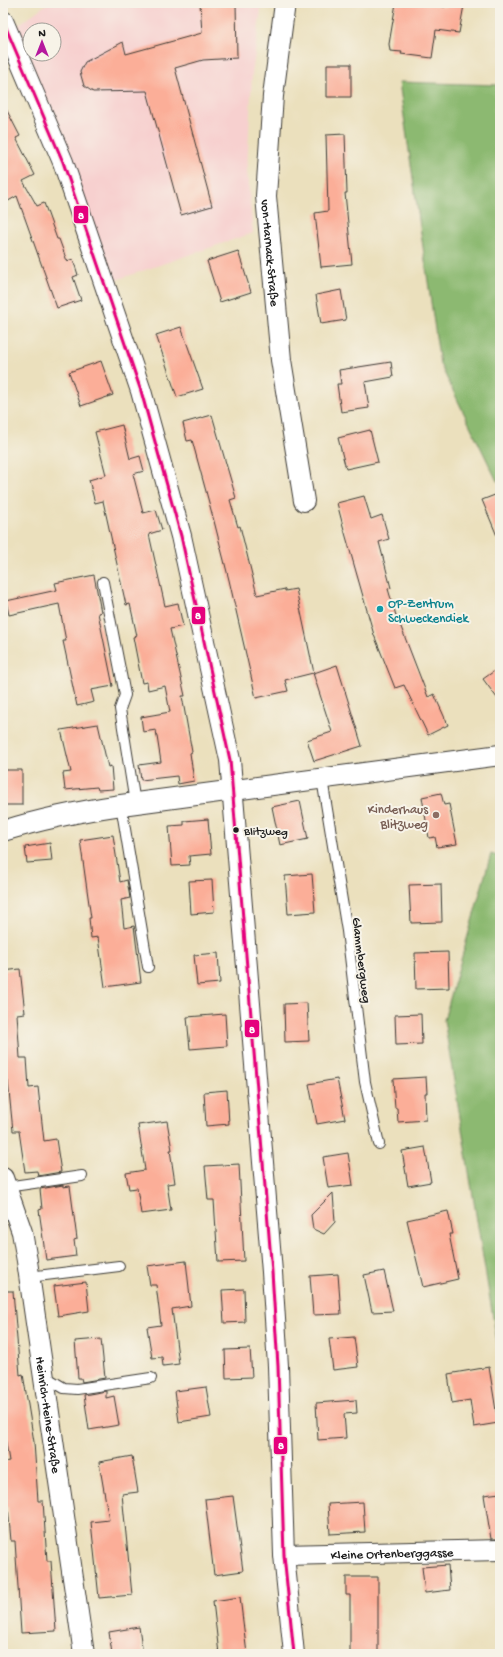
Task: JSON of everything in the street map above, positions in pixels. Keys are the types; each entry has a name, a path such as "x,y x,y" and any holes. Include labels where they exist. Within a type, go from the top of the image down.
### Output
{"street":[{"name":"von-Harnack-Straße","path":"285,3 273,96 266,196 281,360 304,501"},
{"path":"3,20 63,162 141,391 181,536 230,760 272,1272 278,1366 284,1555 294,1654"},
{"path":"3,831 69,814 128,804 500,755"},
{"name":"Heinrich-Heine-Straße","path":"5,1182 22,1232 84,1654"},
{"name":"Kleine Ortenberggasse","path":"284,1555 500,1550"}],"lane":[{"path":"103,582 124,695 120,709 128,804 148,967"},
{"name":"Glammbergweg","path":"322,778 347,931 365,1082 379,1144"},
{"path":"5,1182 82,1176"},
{"path":"29,1277 119,1266"},
{"path":"44,1376 64,1388 77,1389 151,1378"}],"shaded area":[{"path":"48,3 262,3 252,75 247,170 253,233 113,281 27,62 62,62 62,22 22,22"},
{"path":"22,22 22,48 14,28"}],"green space":[{"path":"399,82 500,85 500,481 497,481 440,364"},
{"path":"491,854 500,857 500,1360 444,1020"}],"building":[{"path":"200,3 236,3 237,58 203,60 175,68 212,206 181,215 147,91 93,92 84,86 80,72 85,62 123,42 126,54 202,33"},
{"path":"396,3 417,3 445,7 446,3 464,5 459,33 436,30 432,58 390,51 389,44"},
{"path":"327,64 351,64 351,97 327,97"},
{"path":"3,103 20,136 16,138 35,175 23,181 37,206 44,203 67,261 73,259 78,275 73,277 81,300 57,308 17,196 3,204"},
{"path":"345,134 347,193 345,193 352,264 321,267 315,213 328,211 326,135"},
{"path":"238,251 251,292 220,302 207,261"},
{"path":"341,290 346,320 321,324 316,295"},
{"path":"181,327 203,389 177,397 156,335"},
{"path":"101,361 113,395 81,406 69,372"},
{"path":"391,362 393,377 365,382 369,408 341,412 337,384 341,384 339,370"},
{"path":"212,415 236,498 230,500 238,527 240,526 257,595 285,589 285,591 296,589 314,673 337,665 362,746 314,761 307,740 332,732 313,673 285,680 288,691 256,698 214,521 192,440 187,441 183,423"},
{"path":"122,425 130,459 140,456 144,471 133,474 143,513 156,510 162,530 149,534 165,606 178,603 183,626 170,629 185,696 182,696 192,752 190,753 194,781 178,784 177,776 141,780 139,765 161,762 156,730 143,732 141,717 170,712 165,686 148,690 147,682 142,683 133,637 137,636 130,604 126,605 103,501 95,503 89,480 106,475 95,432"},
{"path":"370,430 378,462 346,469 338,438"},
{"path":"500,493 500,543 482,500"},
{"path":"364,496 371,519 382,515 389,539 379,542 391,588 388,589 398,622 428,697 434,694 448,725 428,735 404,685 395,688 374,635 343,526 337,503"},
{"path":"94,575 101,612 98,613 113,686 91,690 94,702 77,706 63,641 66,641 59,604 9,615 6,601 57,590 55,583"},
{"path":"500,667 500,702 483,679"},
{"path":"98,724 108,767 111,766 113,789 98,790 97,787 65,790 63,773 71,772 61,730"},
{"path":"3,770 22,770 22,805 3,805"},
{"path":"441,793 444,805 449,804 457,844 437,847 435,837 429,838 422,797"},
{"path":"300,801 308,839 280,845 272,807"},
{"path":"208,819 211,854 189,856 190,865 172,866 169,826 184,825 184,821"},
{"path":"113,835 120,882 127,880 130,898 121,900 124,928 134,926 141,982 105,987 98,937 91,938 89,918 91,918 80,840"},
{"path":"50,843 52,861 27,863 25,847"},
{"path":"312,874 315,912 288,914 285,876"},
{"path":"212,880 214,912 191,914 189,881"},
{"path":"441,884 442,922 411,923 409,885"},
{"path":"448,952 449,988 416,989 415,953"},
{"path":"218,953 220,983 197,985 194,955"},
{"path":"20,969 25,1013 17,1014 20,1058 27,1058 29,1088 38,1087 44,1141 56,1139 61,1172 38,1176 37,1171 25,1172 19,1131 13,1131 8,1081 3,1081 3,971"},
{"path":"307,1003 309,1041 285,1042 284,1004"},
{"path":"225,1014 227,1046 190,1049 187,1017"},
{"path":"421,1014 422,1044 396,1045 395,1015"},
{"path":"426,1077 426,1120 398,1122 397,1108 395,1108 393,1079"},
{"path":"337,1079 345,1119 317,1124 309,1084"},
{"path":"227,1090 229,1124 206,1126 204,1092"},
{"path":"167,1121 172,1150 170,1150 175,1183 167,1184 171,1210 141,1214 137,1188 129,1189 126,1173 145,1170 138,1125"},
{"path":"425,1147 431,1182 408,1186 402,1151"},
{"path":"348,1153 353,1185 328,1188 323,1157"},
{"path":"239,1164 244,1261 218,1262 214,1200 208,1200 205,1166"},
{"path":"63,1185 63,1187 70,1186 77,1239 74,1240 76,1256 46,1260 39,1210 42,1209 40,1189"},
{"path":"333,1193 335,1222 324,1234 313,1229 311,1215"},
{"path":"448,1211 453,1234 449,1234 458,1279 423,1287 407,1220"},
{"path":"186,1261 191,1306 172,1309 179,1364 163,1366 162,1357 152,1358 147,1327 161,1325 156,1285 150,1285 147,1266"},
{"path":"384,1271 393,1311 372,1312 364,1275"},
{"path":"338,1274 341,1314 313,1315 310,1276"},
{"path":"86,1282 89,1311 58,1316 54,1286"},
{"path":"244,1289 245,1322 224,1323 222,1290"},
{"path":"3,1291 13,1291 20,1375 23,1374 34,1442 38,1501 43,1501 47,1561 51,1561 56,1631 21,1633 15,1541 11,1541 8,1507 4,1507 3,1488 3,1462 9,1461 3,1425"},
{"path":"354,1337 358,1367 333,1370 329,1339"},
{"path":"101,1339 105,1378 82,1382 81,1378 78,1378 75,1341"},
{"path":"250,1349 252,1377 226,1378 225,1350"},
{"path":"489,1367 498,1423 474,1427 470,1400 452,1403 448,1374"},
{"path":"206,1387 211,1417 179,1422 175,1391"},
{"path":"106,1391 106,1398 114,1396 119,1425 89,1430 84,1395"},
{"path":"356,1400 357,1413 344,1414 346,1438 318,1440 316,1403"},
{"path":"132,1456 138,1492 122,1494 132,1595 99,1598 91,1522 109,1520 99,1462"},
{"path":"500,1493 500,1539 491,1539 484,1495"},
{"path":"233,1496 243,1571 214,1575 205,1499"},
{"path":"363,1502 365,1532 330,1534 328,1504"},
{"path":"448,1565 450,1590 425,1593 422,1567"},
{"path":"346,1577 378,1577 378,1654 350,1654 350,1595 346,1595"},
{"path":"240,1597 247,1654 219,1654 213,1601"},
{"path":"139,1627 143,1654 112,1654 109,1632"}],"transit line":[{"name":"8","path":"3,21 63,162 141,391 181,536 230,760 272,1272 278,1366 284,1555 294,1654"}],"place":[{"name":"OP-Zentrum Schweckendiek","path":"380,609"},
{"name":"Kinderhaus Blitzweg","path":"436,815"},
{"name":"Blitzweg","path":"236,830"}]}
